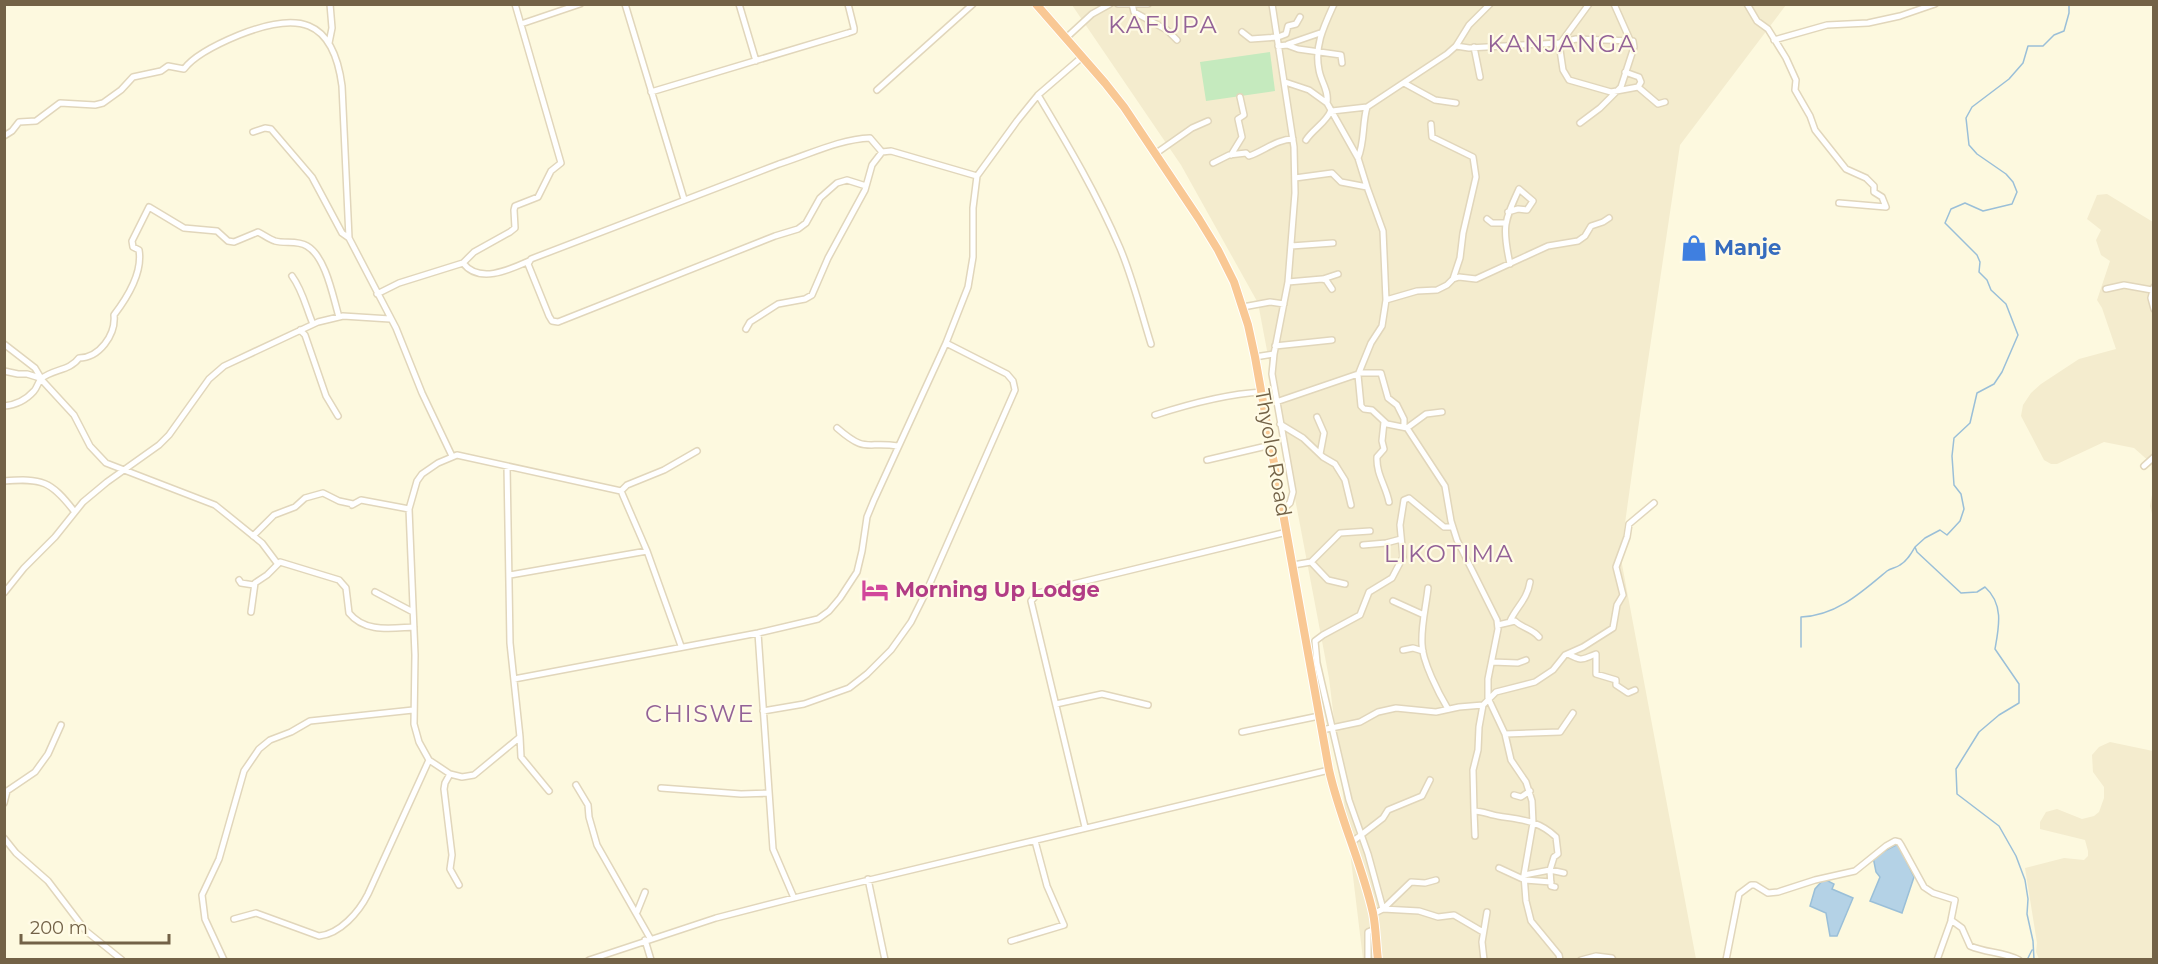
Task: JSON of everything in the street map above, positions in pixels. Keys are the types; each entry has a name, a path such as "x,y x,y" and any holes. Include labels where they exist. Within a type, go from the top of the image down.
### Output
{"highway":[{"name":"Thyolo Road","path":"1036,4 1124,107 1218,250 1243,307 1262,392 1314,666 1329,770 1373,914 1378,960"}],"street":[{"path":"329,43 332,28 330,4"},
{"path":"377,294 463,262 474,252 514,228 515,206 538,197 551,171 561,163 515,4"},
{"path":"521,24 580,4"},
{"path":"625,4 684,199"},
{"path":"739,4 756,61"},
{"path":"651,92 854,31 848,4"},
{"path":"877,90 973,4"},
{"path":"1118,4 1148,4"},
{"path":"1272,4 1293,139 1295,178 1288,282 1275,346 1272,375 1293,492 1290,503 1283,509"},
{"path":"1327,103 1328,95 1318,69 1318,51 1320,33 1334,4"},
{"path":"1332,110 1367,107 1427,66 1440,60 1456,46 1469,25 1490,4"},
{"path":"1589,4 1560,42 1563,70 1569,80 1606,92 1638,87 1641,82 1639,77 1625,72"},
{"path":"1580,123 1600,108 1621,87 1634,47 1614,4"},
{"path":"1747,4 1758,21 1768,29 1790,67 1796,80 1796,90 1815,130 1846,169 1866,178 1874,186 1874,192 1882,197 1886,207 1839,203"},
{"path":"1774,40 1827,25 1868,23 1900,16 1935,4"},
{"path":"1066,38 1092,14 1108,5"},
{"path":"1132,5 1136,14 1167,30 1177,40"},
{"path":"1242,32 1251,39 1278,38 1286,34 1288,26 1296,24 1300,17"},
{"path":"4,136 12,131 18,122 36,121 60,103 95,105 103,103 121,90 133,77 161,71 168,66 184,69 219,43 266,26 291,21 304,23 323,34 338,63 342,86 349,238 390,319 452,456"},
{"path":"1278,46 1320,33"},
{"path":"1456,46 1560,42 1576,39 1630,40"},
{"path":"1287,45 1298,49 1341,55 1342,63"},
{"path":"1474,47 1480,77"},
{"path":"514,679 758,633 818,619 829,611 857,572 867,517 966,295 973,257 973,208 977,176 1038,94 1082,57"},
{"path":"1285,82 1309,90 1327,103 1332,110 1358,158 1383,231 1386,300 1382,326 1371,343 1358,375 1360,406 1372,410 1384,422 1406,427 1426,414 1442,412"},
{"path":"1404,83 1435,100 1456,103"},
{"path":"1638,87 1658,104 1665,102"},
{"path":"1038,94 1080,166 1107,220 1136,293 1150,344"},
{"path":"1231,155 1242,137 1238,119 1244,115 1240,98"},
{"path":"1358,158 1362,149 1367,107"},
{"path":"1305,140 1329,117 1332,110"},
{"path":"1155,154 1192,128 1208,121"},
{"path":"1431,124 1432,137 1473,156 1474,161 1476,177 1463,233 1460,258 1453,279"},
{"path":"254,132 265,128 271,129 312,177 342,233 349,238"},
{"path":"463,262 466,267 478,274 490,274 684,199 807,156 824,147 870,138 882,152"},
{"path":"1213,163 1231,155 1246,153 1249,156 1262,153 1275,143 1293,139"},
{"path":"746,329 750,322 778,304 805,299 812,295 828,258 866,186 872,165 882,152 891,151 977,176"},
{"path":"1295,178 1332,173 1341,182 1367,186"},
{"path":"528,261 549,316 552,321 558,322 798,229 806,223 820,198 837,183 847,180 866,186"},
{"path":"1509,212 1518,209 1527,210 1533,201 1519,189 1504,223 1510,264"},
{"path":"4,406 21,402 34,391 42,379 76,363 79,358 86,358 94,354 109,340 115,324 114,315 128,297 141,257 139,250 133,247 132,241 149,207 184,228 217,231 228,241 234,242 258,232 276,242 292,242 308,246 320,261 328,277 339,317"},
{"path":"1386,300 1417,291 1437,290 1459,277 1476,279 1554,244 1581,239 1591,226 1609,218"},
{"path":"1487,219 1492,223 1504,223"},
{"path":"1291,246 1333,243"},
{"path":"1288,282 1322,279 1338,274"},
{"path":"292,276 301,289 313,324"},
{"path":"1322,279 1326,280 1332,289"},
{"path":"2106,289 2124,285 2153,289 2151,298 2154,309"},
{"path":"1243,307 1270,302 1284,304"},
{"path":"4,593 24,568 55,537 74,511 107,482 154,449 169,435 184,412 218,371 232,361 313,324 339,317 390,319"},
{"path":"300,330 305,335 326,396 338,416"},
{"path":"1275,346 1332,340"},
{"path":"763,711 804,704 849,688 891,650 916,611 1015,390 1013,381 1007,374 946,343"},
{"path":"4,344 35,368 74,415 84,438 106,463 215,505 262,543 277,563"},
{"path":"1255,357 1274,354"},
{"path":"4,371 27,374 42,379"},
{"path":"1276,402 1361,373 1381,373 1388,398 1397,405 1406,427 1445,486 1452,527 1493,610 1498,625 1488,680 1488,698 1504,734 1511,760 1530,791 1533,823 1525,877 1526,901 1532,923 1559,955 1560,960"},
{"path":"1155,415 1190,404 1236,394 1262,392"},
{"path":"1317,417 1324,433 1320,454"},
{"path":"1384,422 1382,441 1384,449 1377,457 1377,467 1389,502"},
{"path":"1280,424 1304,438 1320,454 1335,464 1342,475 1351,505"},
{"path":"837,428 855,443 898,446"},
{"path":"1207,460 1271,445"},
{"path":"621,491 627,485 664,470 697,451"},
{"path":"520,737 471,777 450,774 429,760 416,733 413,710 414,627 409,509 415,488 422,474 452,456 467,456 621,491"},
{"path":"2144,466 2154,457"},
{"path":"507,466 510,643 521,757 549,791"},
{"path":"4,482 27,479 44,483 59,492 74,511"},
{"path":"621,491 647,551 681,646"},
{"path":"253,536 274,515 295,507 305,498 323,493 352,505 361,500 409,509"},
{"path":"1383,909 1368,854 1349,800 1327,705 1314,666 1315,647 1318,638 1360,615 1369,592 1393,576 1404,553 1400,525 1404,500 1409,498 1443,526 1452,527"},
{"path":"1475,836 1473,770 1478,750 1483,705 1488,698 1501,690 1535,682 1553,670 1568,654 1613,628 1616,608 1624,590 1616,567 1629,524 1654,503"},
{"path":"1293,565 1311,562 1340,533 1370,531"},
{"path":"1085,827 1030,604 1033,597 1038,593 1084,581 1287,532"},
{"path":"1363,545 1386,543 1401,538"},
{"path":"510,575 647,551"},
{"path":"251,612 254,585 277,563 284,562 339,580 346,588 349,613 368,627 414,627"},
{"path":"1311,562 1328,580 1345,584"},
{"path":"239,580 241,583 254,585"},
{"path":"1510,621 1523,602 1530,582"},
{"path":"1428,588 1424,615 1423,651 1440,695 1448,709"},
{"path":"375,592 413,612"},
{"path":"1393,601 1424,615"},
{"path":"1498,625 1515,621 1539,637"},
{"path":"758,633 773,849 794,898"},
{"path":"1402,650 1413,648 1423,651"},
{"path":"1568,654 1586,660 1596,654 1596,674 1616,680 1616,685 1628,693 1635,690"},
{"path":"1492,663 1518,663 1526,660"},
{"path":"1056,704 1102,694 1148,705"},
{"path":"1242,732 1319,711 1327,705"},
{"path":"1322,729 1360,722 1378,712 1396,708 1436,712 1483,705"},
{"path":"224,960 206,919 202,895 219,859 244,771 259,749 270,740 310,721 413,710"},
{"path":"1504,734 1560,732 1573,713"},
{"path":"4,803 7,791 35,772 48,754 61,725"},
{"path":"234,919 256,913 322,936 346,923 368,894 429,760"},
{"path":"589,960 716,918 868,879 1329,770"},
{"path":"450,774 444,789 452,855 450,868 459,885"},
{"path":"1352,842 1360,833 1379,821 1388,810 1422,796 1430,780"},
{"path":"576,785 588,805 597,845 637,912 647,939 651,960"},
{"path":"661,788 748,794 768,793"},
{"path":"1514,795 1521,796 1530,791"},
{"path":"1474,811 1510,816 1544,826 1556,837 1558,854 1554,856 1550,870 1553,884 1498,868"},
{"path":"4,838 16,853 48,881 86,931 122,960"},
{"path":"1011,941 1064,925 1047,886 1035,841"},
{"path":"1726,960 1739,894 1745,889 1755,885 1768,893 1778,892 1815,880 1855,871 1895,841 1901,844 1924,887 1938,895 1955,900 1952,921 1937,960"},
{"path":"1525,877 1550,870 1564,873"},
{"path":"868,879 885,960"},
{"path":"1373,914 1383,909 1411,882 1425,883 1436,880"},
{"path":"637,912 645,892"},
{"path":"1383,909 1419,911 1438,916 1454,915 1483,932"},
{"path":"1484,960 1483,932 1487,912"},
{"path":"1952,921 1962,928 1970,946 1979,950 2009,955 2019,960"},
{"path":"1368,960 1368,932 1375,929"},
{"path":"1581,960 1596,956 1612,958 1612,960"}],"shaded area":[{"path":"1072,5 1786,5 1680,145 1621,552 1696,959 1363,959 1329,678 1258,303 1181,165"},
{"path":"2107,194 2153,222 2153,489 2151,463 2134,448 2104,442 2057,464 2051,464 2044,460 2021,416 2023,405 2041,384 2079,359 2116,349 2097,300 2110,261 2101,255 2096,240 2101,230 2087,219 2097,195"},
{"path":"2153,489 2153,518 2150,506"},
{"path":"2110,742 2153,751 2153,959 2039,959 2036,952 2037,943 2025,868 2064,858 2084,860 2088,856 2085,840 2040,829 2040,822 2046,812 2057,809 2082,819 2099,812 2104,798 2104,787 2093,772 2092,755 2099,747"}],"green space":[{"path":"1270,52 1275,91 1206,101 1200,62"}],"water":[{"path":"1898,844 1914,877 1902,913 1870,901 1880,877 1876,872 1873,857"},
{"path":"1824,879 1834,884 1832,889 1853,898 1837,936 1830,936 1826,913 1810,906 1815,889"}],"waterway":[{"path":"1915,547 1925,538 1940,530 1947,535 1960,521 1964,509 1961,494 1954,485 1952,456 1954,438 1970,423 1977,393 1994,384 2002,372 2018,335 2006,304 1991,290 1987,280 1979,272 1980,262 1977,255 1945,223 1951,209 1965,203 1983,211 2012,204 2017,192 2013,182 2006,174 1977,154 1969,145 1966,118 1972,107 2009,79 2023,63 2028,46 2043,46 2054,35 2064,31 2069,4"},
{"path":"1801,647 1801,617 1814,616 1837,608 1887,571 1902,563 1915,547 1917,552 1961,593 1977,592 1985,587 1991,594 1999,616 1995,649 2019,684 2019,703 1999,715 1979,732 1956,769 1957,794 1999,826 2016,856 2025,880 2028,899 2027,914 2033,941 2034,960"},
{"path":"2027,960 2032,950"}],"place":[{"name":"Manje","path":"1694,248"},
{"name":"Morning Up Lodge","path":"875,590"}],"district":[{"name":"KAFUPA","path":"1163,25"},
{"name":"KANJANGA","path":"1562,44"},
{"name":"LIKOTIMA","path":"1449,554"},
{"name":"CHISWE","path":"700,714"}]}
